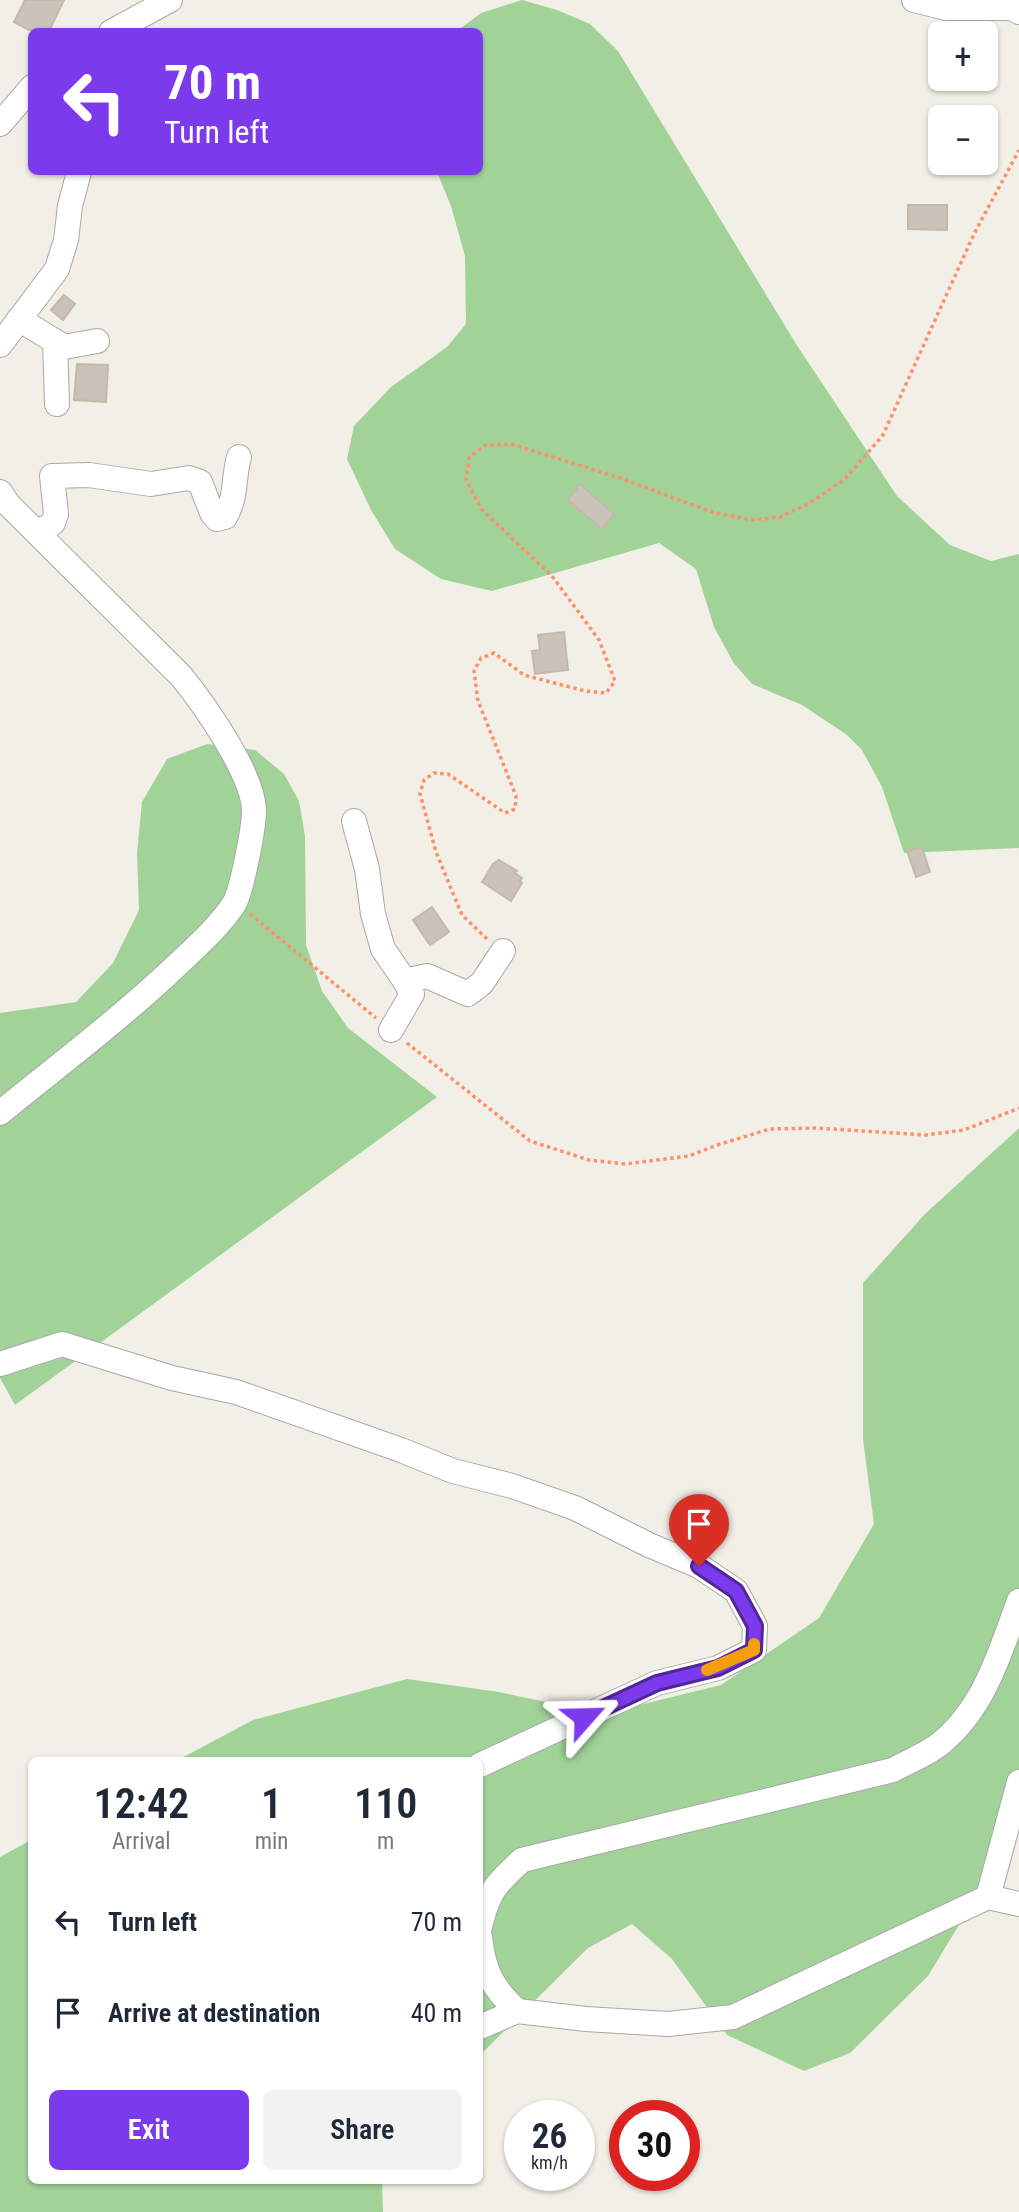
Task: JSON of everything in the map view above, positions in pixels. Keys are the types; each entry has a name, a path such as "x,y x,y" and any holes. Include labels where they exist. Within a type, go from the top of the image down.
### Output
{"street":[{"path":"118,28 170,0"},
{"path":"914,0 946,8 1012,8 1019,12"},
{"path":"0,124 28,92"},
{"path":"0,345 57,269 66,240 70,206 78,175"},
{"path":"19,319 64,347 97,341"},
{"path":"55,341 57,404"},
{"path":"38,533 53,523 56,514 52,476 89,475 151,484 189,478 200,482 212,513 218,519 225,517 233,504 235,470 239,457"},
{"path":"0,492 181,676 215,719 247,783 254,808 249,845 235,901 212,932 145,995 0,1113"},
{"path":"354,821 383,949 412,994 391,1030"},
{"path":"405,981 427,975 468,994 482,983 503,951"},
{"path":"0,1364 62,1344 172,1378 236,1392 401,1450 453,1472 512,1486 575,1508 649,1545 699,1566 736,1591 755,1626 754,1650 718,1668 657,1683 483,1764"},
{"path":"483,1913 494,1886 522,1860 894,1770 940,1744 968,1716 987,1684 1019,1601"},
{"path":"988,1896 1019,1782"},
{"path":"483,2026 517,2011 668,2024 733,2017 988,1896 1019,1904"},
{"path":"483,1962 497,1993 517,2011"}],"path":[{"path":"503,951 474,929 461,915 436,852 421,794 424,780 434,773 448,774 505,813 515,809 516,796 478,701 474,671 481,658 494,653 524,675 585,691 606,693 615,681 599,640 552,576 482,510 466,481 469,458 485,445 511,444 620,478 712,512 751,520 780,517 810,503 845,479 883,435 974,234 1019,150"},
{"path":"235,901 300,958 530,1141 589,1160 625,1164 689,1156 771,1129 816,1128 926,1135 964,1130 1019,1108"}],"green space":[{"path":"522,0 557,10 590,24 618,51 796,344 897,496 950,545 991,561 1019,554 1019,848 904,853 882,787 862,750 847,735 802,705 752,684 733,662 714,627 696,569 659,543 492,591 441,579 395,549 371,510 347,459 354,426 391,387 447,347 466,324 465,256 451,206 438,175 483,175 483,28 461,28 481,13"},
{"path":"207,744 255,750 284,774 299,801 305,836 306,945 322,991 348,1028 437,1097 15,1405 0,1378 0,1013 76,1002 113,963 139,910 137,853 142,802 167,759"},
{"path":"1019,1128 1019,1782 999,1859 928,1976 850,2053 804,2071 727,2035 672,1959 632,1924 588,1948 483,2052 483,1757 184,1757 253,1720 407,1679 499,1692 603,1714 721,1685 819,1618 874,1524 863,1439 863,1283 925,1214"},
{"path":"28,1842 28,2184 382,2184 383,2212 0,2212 0,1857"}],"building":[{"path":"25,0 64,0 50,28 28,29 14,22"},
{"path":"908,205 947,205 947,230 908,229"},
{"path":"64,295 75,304 63,320 51,310"},
{"path":"77,364 108,365 106,402 74,400"},
{"path":"580,484 614,514 602,529 568,500"},
{"path":"564,632 568,670 535,674 532,651 540,650 538,635"},
{"path":"922,847 930,872 916,877 907,851"},
{"path":"499,860 517,871 515,873 522,878 522,883 511,901 482,882 493,864"},
{"path":"432,907 449,932 430,945 413,920"}],"slow traffic":[{"path":"707,1670 718,1668 754,1650 754,1644"}],"route":[{"path":"584,1717 657,1683 718,1668 754,1650 755,1626 736,1591 699,1566"}]}
